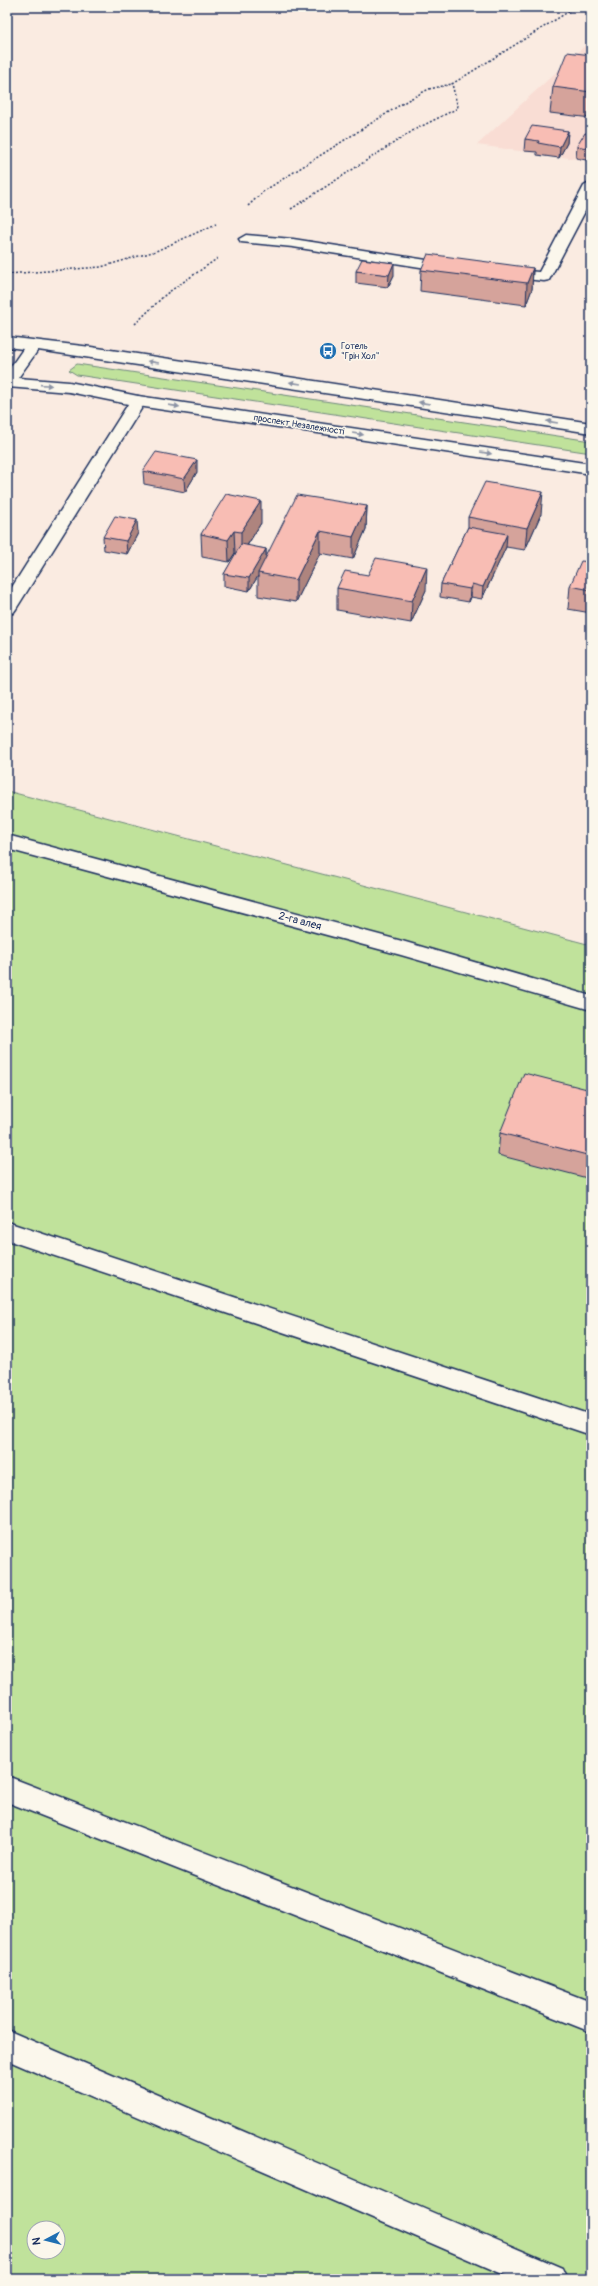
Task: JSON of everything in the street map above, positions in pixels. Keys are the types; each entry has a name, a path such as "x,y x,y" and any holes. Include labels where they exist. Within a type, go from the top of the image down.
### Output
{"main road":[{"path":"492,272 544,277 591,186"},
{"path":"246,239 293,243 470,270"},
{"path":"7,342 91,352 591,428"},
{"path":"7,382 33,346"},
{"name":"проспект Незалежності","path":"7,382 69,387 138,401 591,469"},
{"path":"7,609 138,401"},
{"name":"2-га алея","path":"7,842 402,948 591,1003"},
{"path":"7,1231 591,1425"},
{"path":"7,1789 591,2017"},
{"path":"7,2045 551,2279"}],"path":[{"path":"247,207 264,191 408,100 429,89 452,84 576,7"},
{"path":"452,84 458,108"},
{"path":"7,274 101,267 156,251 220,222"}],"shaded area":[{"path":"590,41 591,161 477,145"}],"green space":[{"path":"77,364 591,441 591,453 77,375 69,370"},
{"path":"7,791 591,945 591,2279 7,2279"}],"building":[{"path":"567,52 591,55 591,92 553,87"},
{"path":"532,126 568,131 560,147 525,139"},
{"path":"585,133 591,134 591,149 577,146"},
{"path":"428,254 533,268 527,283 421,270"},
{"path":"362,259 394,263 389,275 356,271"},
{"path":"156,452 197,460 184,479 143,471"},
{"path":"485,482 543,492 527,528 468,517"},
{"path":"226,494 261,501 241,532 234,531 228,540 201,534"},
{"path":"297,495 367,506 353,537 320,531 296,580 258,573"},
{"path":"115,516 137,520 126,541 103,537"},
{"path":"468,527 507,534 483,587 472,584 470,589 441,584"},
{"path":"241,544 266,549 249,578 224,574"},
{"path":"376,558 427,567 412,601 337,588 345,571 368,575"},
{"path":"581,561 591,562 591,590 570,586"},
{"path":"524,1073 591,1090 591,1156 500,1133"}],"place":[{"name":"Готель \"Грін Хол\"","path":"328,351"}]}
